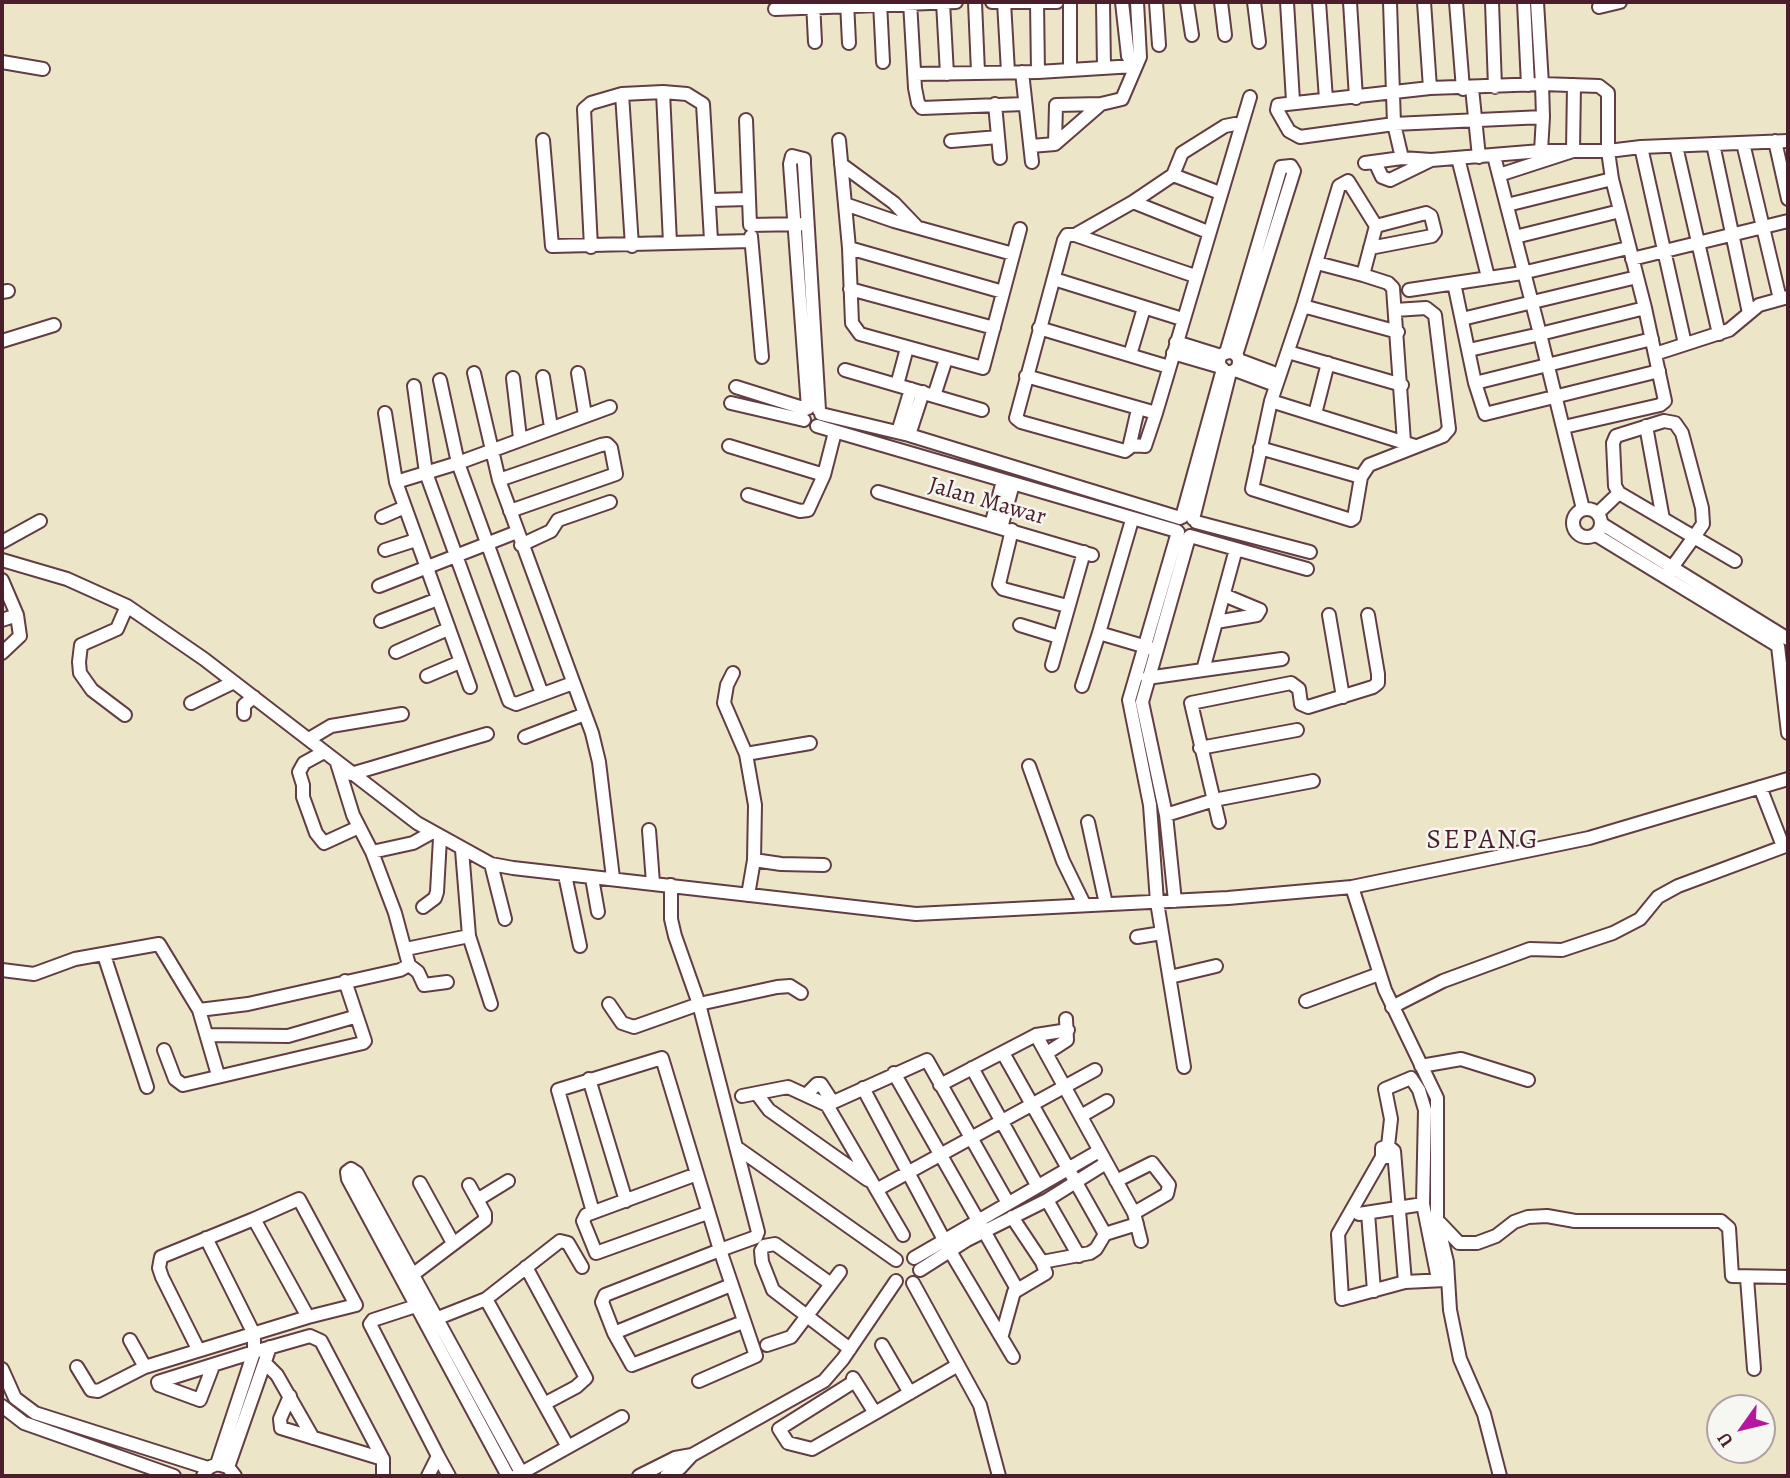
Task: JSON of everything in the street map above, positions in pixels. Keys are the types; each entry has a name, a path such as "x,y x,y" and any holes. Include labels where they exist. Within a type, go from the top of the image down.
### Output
{"street":[{"path":"943,2 947,74"},
{"path":"775,9 813,5 956,2"},
{"path":"975,2 978,72"},
{"path":"992,2 1057,2"},
{"path":"1004,2 1015,72 1024,104 1032,162"},
{"path":"1037,2 1038,72"},
{"path":"1070,2 1070,70"},
{"path":"1103,2 1104,68"},
{"path":"1122,2 1128,56 1134,66"},
{"path":"1055,144 1056,105 1101,104 1122,99 1140,57 1137,2"},
{"path":"1156,2 1159,45"},
{"path":"1188,2 1192,35"},
{"path":"1222,2 1225,35"},
{"path":"1254,2 1259,42"},
{"path":"1287,2 1293,101"},
{"path":"1319,2 1326,99"},
{"path":"1350,2 1356,98"},
{"path":"1390,2 1394,124 1402,158"},
{"path":"1424,2 1430,88"},
{"path":"1456,2 1479,157"},
{"path":"1492,2 1495,87"},
{"path":"1524,2 1542,117 1542,151"},
{"path":"1535,84 1537,2"},
{"path":"1599,7 1620,2"},
{"path":"910,3 914,74 918,103 922,108 1024,104"},
{"path":"847,4 849,43"},
{"path":"880,4 883,62"},
{"path":"813,5 815,42"},
{"path":"2,62 43,69"},
{"path":"914,74 1038,72 1134,66"},
{"path":"1573,151 1574,85"},
{"path":"1542,117 1394,124 1296,136 1277,110 1279,103 1356,98 1430,88 1574,85 1602,87 1608,93 1608,151 1612,178 1652,339 1663,404 1564,427"},
{"path":"663,92 670,243"},
{"path":"622,94 632,246"},
{"path":"591,247 584,109 591,103 622,94 687,94 704,104 711,240"},
{"path":"1130,445 1145,446 1250,97"},
{"path":"995,104 1000,158"},
{"path":"1031,146 1055,144 1101,104"},
{"path":"746,120 751,241 762,357"},
{"path":"1075,235 1133,202 1172,175 1182,153 1225,126 1235,124 1239,127"},
{"path":"951,141 998,137"},
{"path":"543,139 550,244 558,248 711,240 751,241"},
{"path":"839,140 854,330 907,348 983,368 1020,229"},
{"path":"1431,160 1390,180 1382,177 1370,162 1402,158 1431,160 1542,151 1608,151 1782,141 1788,199"},
{"path":"1654,354 1719,334 1738,324 1759,305 1784,298 1761,228 1743,143"},
{"path":"1713,144 1749,313"},
{"path":"1676,146 1719,334"},
{"path":"1641,147 1685,344"},
{"path":"1499,175 1573,151"},
{"path":"1494,156 1583,509 1599,524 1775,643 1781,650 1785,667 1788,733"},
{"path":"1458,158 1489,277"},
{"path":"841,164 894,203 918,227"},
{"path":"1175,901 1166,815 1143,736 1129,700 1149,647 1186,526 1280,167 1292,166 1294,171 1229,363"},
{"path":"1172,175 1220,193"},
{"path":"1507,205 1612,178"},
{"path":"1363,275 1376,226 1355,187 1348,181 1341,183 1277,380 1252,489 1347,521 1354,518 1361,477 1377,460 1409,444 1443,436 1449,429 1435,315 1426,308 1395,310"},
{"path":"710,200 749,199"},
{"path":"1133,202 1208,232"},
{"path":"845,204 1013,254"},
{"path":"1515,237 1620,211"},
{"path":"1370,248 1432,236 1435,232 1431,216 1426,213 1376,226"},
{"path":"1409,290 1630,254 1665,251 1788,221"},
{"path":"750,225 800,224 812,415"},
{"path":"1138,409 1130,445 1122,452 1018,421 1016,415 1064,240 1067,235 1075,235 1195,276"},
{"path":"849,248 1003,292"},
{"path":"1317,263 1390,285 1398,332 1409,444"},
{"path":"1462,319 1637,276"},
{"path":"1054,279 1182,319"},
{"path":"1454,283 1475,383 1485,414 1659,371"},
{"path":"850,289 994,328"},
{"path":"1303,306 1398,332"},
{"path":"1130,355 1144,308"},
{"path":"1469,350 1645,308"},
{"path":"2,341 54,325"},
{"path":"1040,328 1169,367"},
{"path":"1475,383 1652,339"},
{"path":"1175,347 1277,380"},
{"path":"897,385 907,348"},
{"path":"1288,352 1402,385"},
{"path":"904,434 923,392 946,359"},
{"path":"1315,414 1328,363"},
{"path":"845,370 982,410"},
{"path":"474,373 499,480 585,714 599,762 613,878"},
{"path":"578,373 585,415"},
{"path":"1026,376 1156,413"},
{"path":"543,377 551,427"},
{"path":"513,378 520,438"},
{"path":"440,380 458,463 542,694"},
{"path":"414,386 426,473 509,701 516,704 573,682"},
{"path":"736,387 812,415 835,432 1132,520 1186,526 1310,552"},
{"path":"1271,401 1409,444"},
{"path":"731,403 812,415 904,434 1186,526 1236,550 1307,569"},
{"path":"396,482 458,463 610,407"},
{"path":"385,413 396,482 470,687"},
{"path":"1669,571 1694,537 1703,524 1703,508 1682,433 1671,422 1646,426 1614,438 1615,486 1619,493 1663,519 1694,537 1735,561"},
{"path":"1646,426 1663,519"},
{"path":"748,495 804,512 812,506 835,432"},
{"path":"499,480 601,444 607,444 611,448 616,474 510,510"},
{"path":"729,446 824,474"},
{"path":"1260,448 1361,477"},
{"path":"1008,483 1001,528 999,584 1003,589 1067,606 1052,665"},
{"name":"Jalan Mawar","path":"878,492 1088,554 1067,606"},
{"path":"1583,509 1574,516 1573,528 1581,537 1599,524 1619,493"},
{"path":"521,545 551,531 558,520 610,502"},
{"path":"382,517 405,507"},
{"path":"1082,686 1132,520"},
{"path":"2,542 40,521"},
{"path":"379,586 516,531"},
{"path":"385,550 416,540"},
{"path":"1203,670 1236,550"},
{"path":"2,560 67,579 127,606 254,697 337,764 436,835 462,850 491,864 565,875 613,878 916,914 1175,901 1352,887 1589,838 1788,779"},
{"path":"1669,571 1788,639"},
{"path":"2,583 16,615 20,636 2,653"},
{"path":"1216,622 1261,612 1224,595"},
{"path":"381,621 438,599"},
{"path":"125,715 92,690 80,673 79,662 81,645 117,629 127,606"},
{"path":"2,620 16,615"},
{"path":"1329,615 1343,697"},
{"path":"1219,822 1190,708 1196,700 1291,683 1299,689 1304,706 1343,697 1378,683 1368,615"},
{"path":"1020,625 1059,637"},
{"path":"396,652 448,629"},
{"path":"1099,633 1149,647"},
{"path":"1149,647 1142,702 1143,736 1154,834 1157,902 1184,1067"},
{"path":"1147,678 1282,659"},
{"path":"427,676 460,662"},
{"path":"733,673 727,685 724,703 746,754 755,805 754,860 748,895"},
{"path":"191,703 234,682"},
{"path":"244,714 244,705 254,697"},
{"path":"309,739 331,726 402,714"},
{"path":"525,737 585,714"},
{"path":"1200,748 1297,730"},
{"path":"351,774 487,734"},
{"path":"746,754 810,743"},
{"path":"324,752 304,763 299,772 303,797 316,833 324,842 359,827"},
{"path":"337,764 346,798 372,852 410,965 418,972 424,985 447,982"},
{"path":"1029,766 1063,861 1084,904"},
{"path":"1166,815 1213,800 1313,781"},
{"path":"1392,1007 1443,981 1530,949 1562,950 1613,933 1640,919 1658,897 1678,886 1786,845 1760,787"},
{"path":"1088,822 1106,904"},
{"path":"649,830 653,883"},
{"path":"1154,834 1169,833"},
{"path":"372,852 436,835"},
{"path":"423,907 435,898 437,892 436,835"},
{"path":"462,850 469,936 491,1004"},
{"path":"754,860 824,865"},
{"path":"1156,862 1171,862"},
{"path":"491,864 505,919"},
{"path":"565,875 580,946"},
{"path":"592,877 598,912"},
{"path":"671,885 671,919 675,936 699,1004 758,1236 605,1295 602,1302 614,1333 632,1366 743,1322"},
{"path":"1352,887 1392,1007 1438,1104 1437,1221 1443,1280"},
{"path":"1137,937 1162,933"},
{"path":"406,949 469,936"},
{"path":"2,970 34,974 75,959 159,944 199,1010 218,1075"},
{"path":"104,955 146,1087"},
{"path":"199,1010 248,1004 400,970 410,965"},
{"path":"1170,977 1216,966"},
{"path":"1307,1001 1379,974"},
{"path":"164,1051 178,1084 363,1043 365,1041 354,1017 345,981"},
{"path":"609,1004 615,1016 628,1027 699,1004 784,986 801,993"},
{"path":"208,1035 288,1036 354,1017"},
{"path":"940,1085 1036,1035 1067,1024 1067,1040 1047,1053"},
{"path":"1036,1035 1116,1181 1135,1219 1141,1241"},
{"path":"1003,1053 1105,1234"},
{"path":"593,1213 558,1090 662,1058 707,1213 757,1356 699,1381"},
{"path":"1421,1066 1461,1059 1528,1080"},
{"path":"829,1103 927,1060 1008,1203"},
{"path":"972,1068 1037,1185"},
{"path":"874,1186 907,1174 1095,1070"},
{"path":"894,1073 1017,1289"},
{"path":"1405,1282 1397,1208 1387,1153 1391,1119 1385,1089 1411,1078 1419,1090 1425,1110 1423,1204 1460,1359 1484,1414 1500,1476"},
{"path":"589,1079 625,1202"},
{"path":"742,1096 788,1087 829,1103 903,1235"},
{"path":"863,1088 907,1174 1013,1357"},
{"path":"757,1094 769,1110 874,1186"},
{"path":"1081,1116 1107,1101"},
{"path":"736,1147 896,1260"},
{"path":"1387,1153 1348,1216 1338,1238 1342,1299 1405,1282 1443,1280"},
{"path":"980,1226 1012,1217 1047,1200 1075,1181 1102,1157"},
{"path":"999,1476 984,1414 913,1283 917,1264 980,1226 1008,1203 1037,1185 1068,1168 1102,1157"},
{"path":"1042,1262 1079,1256 1096,1249 1105,1234 1135,1219 1167,1194 1169,1185 1152,1163 1116,1181"},
{"path":"409,1278 357,1172 347,1172 348,1179 424,1304 508,1476"},
{"path":"697,1174 586,1215 583,1221 596,1253 707,1213"},
{"path":"477,1200 508,1181"},
{"path":"420,1183 453,1243"},
{"path":"409,1278 486,1218 469,1185"},
{"path":"77,1367 91,1390 98,1391 145,1367 198,1349 356,1305 299,1199 166,1253 159,1262 162,1277 198,1349"},
{"path":"1047,1200 1079,1256"},
{"path":"1348,1216 1423,1204"},
{"path":"1368,1213 1374,1291"},
{"path":"1002,1335 1009,1301 1017,1289 1044,1275 1042,1262 1012,1217"},
{"path":"1437,1221 1459,1243 1477,1243 1496,1237 1514,1222 1528,1217 1624,1222 1721,1221 1729,1228 1730,1273 1734,1278 1788,1277"},
{"path":"254,1219 308,1317"},
{"path":"2,1369 15,1398 35,1412 218,1471 252,1378 254,1334 206,1238"},
{"path":"438,1318 486,1299 564,1240 582,1267"},
{"path":"831,1284 775,1244 764,1246 761,1251 760,1256 773,1290 850,1349"},
{"path":"913,1283 902,1284 896,1281 891,1270 896,1260 906,1256 917,1264"},
{"path":"526,1267 586,1378 576,1387 544,1404"},
{"path":"767,1345 791,1336 840,1272"},
{"path":"1747,1278 1754,1369"},
{"path":"639,1476 675,1458 692,1455 813,1389 833,1371 850,1349 896,1281"},
{"path":"614,1333 731,1285"},
{"path":"486,1299 568,1447"},
{"path":"424,1304 438,1318 520,1475 622,1417"},
{"path":"424,1304 373,1320 370,1327 449,1476"},
{"path":"213,1366 310,1336 321,1341 383,1459 383,1476"},
{"path":"130,1340 145,1367"},
{"path":"881,1345 910,1393"},
{"path":"252,1378 265,1363 270,1348"},
{"path":"265,1363 278,1375 313,1438"},
{"path":"875,1413 854,1380 778,1430 791,1446 809,1450 875,1413 910,1393 958,1364"},
{"path":"290,1396 280,1419 281,1428 383,1459"},
{"path":"2,1406 24,1423 174,1476"},
{"path":"666,1476 680,1468 692,1455"},
{"path":"428,1476 438,1457"}],"district":[{"name":"SEPANG","path":"1483,841"}]}
